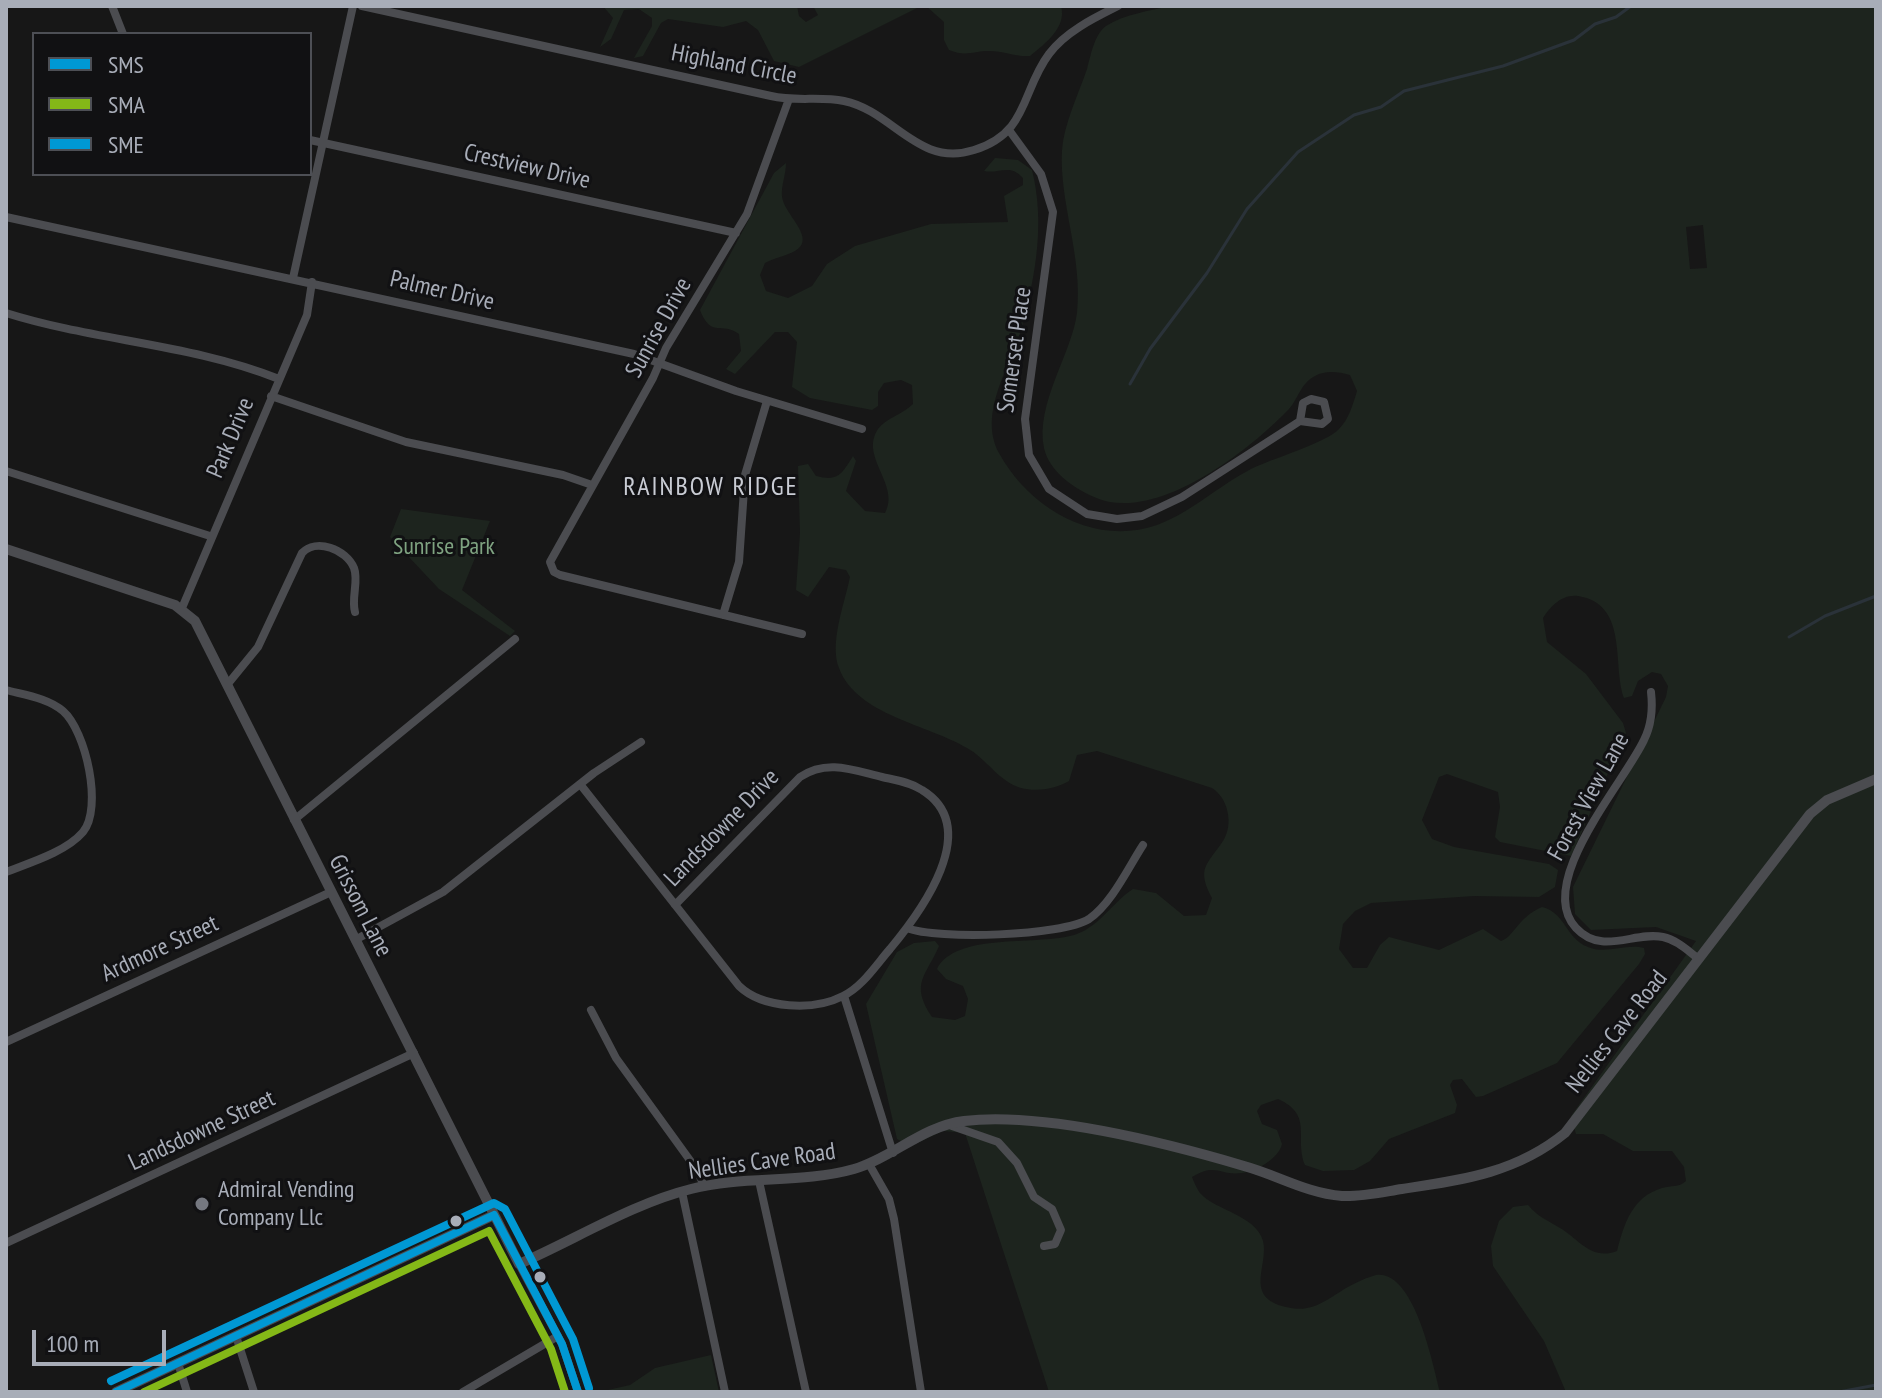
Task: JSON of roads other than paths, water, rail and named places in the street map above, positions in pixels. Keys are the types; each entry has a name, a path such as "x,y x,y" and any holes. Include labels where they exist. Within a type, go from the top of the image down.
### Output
{"street":[{"path":"112,6 122,32"},
{"path":"293,278 353,6"},
{"name":"Highland Circle","path":"362,6 789,99 828,99 860,106 911,142 940,153 974,151 1009,130 1022,114 1039,70 1053,48 1078,28 1118,6"},
{"name":"Sunrise Drive","path":"723,615 574,579 551,569 551,556 736,233 757,189 789,99"},
{"name":"Somerset Place","path":"1009,130 1041,174 1053,212 1025,419 1029,455 1049,489 1069,506 1087,514 1117,519 1142,516 1182,497 1300,421"},
{"name":"Crestview Drive","path":"312,140 736,233"},
{"name":"Palmer Drive","path":"6,217 312,282 660,362 767,401 862,429"},
{"name":"Park Drive","path":"182,608 210,536 307,315 312,282"},
{"path":"6,313 60,329 230,364 279,379"},
{"path":"271,396 406,442 563,475 592,485"},
{"path":"767,401 745,475 739,562 723,615 802,634"},
{"path":"6,471 210,536"},
{"path":"227,685 258,647 302,553 308,547 325,546 351,564 355,612"},
{"path":"6,549 182,608"},
{"name":"Grissom Lane","path":"182,608 198,626 558,1336 578,1392"},
{"path":"294,820 515,639"},
{"path":"6,690 51,703 70,718 79,737 94,803 89,822 75,839 6,872"},
{"name":"Forest View Lane","path":"1651,692 1652,714 1645,738 1605,803 1570,870 1565,882 1564,905 1574,927 1592,939 1611,943 1664,937 1699,959"},
{"path":"355,940 443,892 580,784 641,742"},
{"name":"Landsdowne Drive","path":"675,905 800,777 816,768 838,766 912,785 931,796 940,809 946,841 943,865 930,897 907,928"},
{"name":"Nellies Cave Road","path":"519,1264 682,1192 704,1186 829,1174 869,1164 947,1125 966,1121 1051,1125 1158,1142 1248,1167 1289,1184 1324,1193 1365,1194 1476,1178 1539,1154 1565,1133 1810,814 1837,794 1876,779"},
{"path":"580,784 750,995 778,1004 824,1002 844,996 862,982 907,928 937,935 1076,925 1103,905 1143,845"},
{"name":"Ardmore Street","path":"6,1042 331,892"},
{"path":"844,996 893,1153"},
{"path":"591,1010 616,1058 697,1170 704,1186"},
{"name":"Landsdowne Street","path":"6,1243 414,1053"},
{"path":"947,1125 970,1129 998,1142 1017,1163 1034,1197 1052,1209 1061,1230 1055,1244 1044,1246"},
{"path":"869,1164 889,1199 897,1229 921,1392"},
{"path":"759,1181 806,1392"},
{"path":"682,1192 725,1392"},
{"path":"116,1392 494,1215"},
{"path":"236,1336 254,1392"},
{"path":"463,1392 558,1336"},
{"path":"178,1363 187,1392"}],"waterway":[{"path":"1130,384 1150,349 1207,273 1247,209 1298,152 1354,115 1381,107 1404,91 1503,66 1574,40 1595,24 1616,17 1631,6"},
{"path":"1789,637 1825,616 1876,596"},
{"path":"1839,1392 1876,1385"}],"place":[{"name":"Admiral Vending Company Llc","path":"202,1204"}],"district":[{"name":"RAINBOW RIDGE","path":"711,488"}],"park label":[{"name":"Sunrise Park","path":"444,547"}]}
